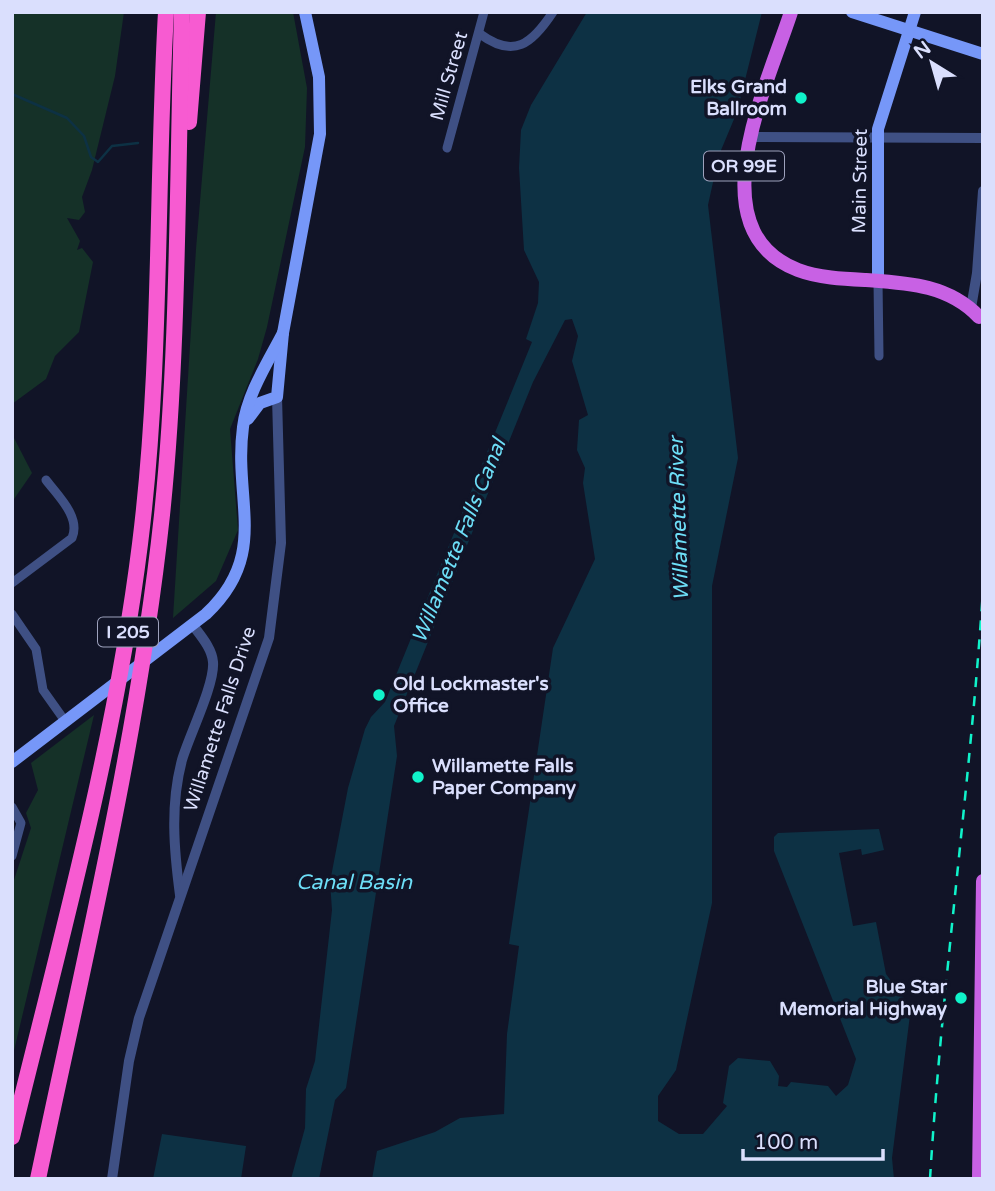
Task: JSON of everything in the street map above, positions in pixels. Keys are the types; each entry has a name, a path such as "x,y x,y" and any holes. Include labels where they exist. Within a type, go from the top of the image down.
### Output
{"highway":[{"name":"I 205","path":"12,1137 102,760 134,594 150,448 166,12"},
{"name":"I 205","path":"38,1179 125,761 148,628 162,513 182,12"},
{"path":"175,239 198,12"},
{"name":"OR 99E","path":"792,12 744,165 743,196 751,226 761,244 785,264 802,272 931,288 975,312"},
{"path":"979,1179 983,881"}],"main road":[{"name":"Willamette Falls Drive","path":"276,397 283,333 320,134 319,77 305,12"},
{"name":"Main Street","path":"878,281 879,121 915,12"},
{"path":"853,13 983,54"},
{"path":"12,762 192,624 218,603 230,587 243,556 242,428 251,400 283,333"},
{"path":"242,428 260,403 276,397"}],"street":[{"name":"Mill Street","path":"447,148 484,12"},
{"path":"480,34 497,47 513,49 542,30 553,12"},
{"path":"751,137 983,138"},
{"path":"975,312 983,191"},
{"name":"Main Street","path":"878,281 879,356"},
{"name":"Willamette Falls Drive","path":"112,1179 133,1041 256,681 272,623 281,543 276,397"},
{"path":"12,583 72,538 74,519 46,480"},
{"path":"12,614 36,649 43,690 65,721"},
{"path":"180,898 174,833 175,794 183,757 213,668 210,651 192,624"},
{"path":"12,807 21,822 12,856"}],"green space":[{"path":"12,12 124,12 115,76 92,170 82,197 85,212 79,220 67,218 80,241 77,250 82,248 93,262 79,332 55,356 46,379 12,404"},
{"path":"216,12 293,12 307,88 305,147 267,327 258,359 230,429 238,530 216,581 173,618 196,249"},
{"path":"12,434 32,473 12,502"},
{"path":"94,715 12,1059 12,886 31,828 26,813 38,790 31,763"}],"water":[{"path":"587,12 762,12 737,112 719,155 708,205 738,458 712,586 712,903 676,1070 658,1096 658,1121 679,1134 703,1134 727,1106 723,1103 729,1066 738,1058 770,1061 779,1076 778,1086 787,1087 791,1082 828,1086 836,1096 848,1085 856,1059 774,851 774,837 778,833 879,829 884,850 862,855 861,849 839,853 853,926 876,922 886,974 906,1001 910,1015 892,1158 894,1179 372,1179 377,1151 435,1132 460,1118 504,1114 507,1034 519,946 509,944 553,648 595,559 583,483 585,468 577,450 579,420 588,415 572,361 578,336 572,319 565,320 533,382 394,726 397,756 346,1088 335,1100 319,1179 291,1179 305,1128 306,1089 315,1061 332,910 330,882 348,788 365,729 371,717 385,702 532,342 526,339 538,303 539,282 524,250 519,168 521,130 531,105"},
{"path":"162,1134 246,1146 241,1179 153,1179"}],"waterway":[{"path":"12,94 67,118 84,136 91,157 98,162 112,146 138,143"}],"railway":[{"path":"930,1179 983,590"}],"place":[{"name":"Elks Grand Ballroom","path":"801,98"},
{"name":"Old Lockmaster's Office","path":"379,695"},
{"name":"Willamette Falls Paper Company","path":"418,777"},
{"name":"Blue Star Memorial Highway","path":"961,998"}],"water label":[{"name":"Willamette River","path":"679,519"},
{"name":"Willamette Falls Canal","path":"459,541"},
{"name":"Canal Basin","path":"354,882"}]}
